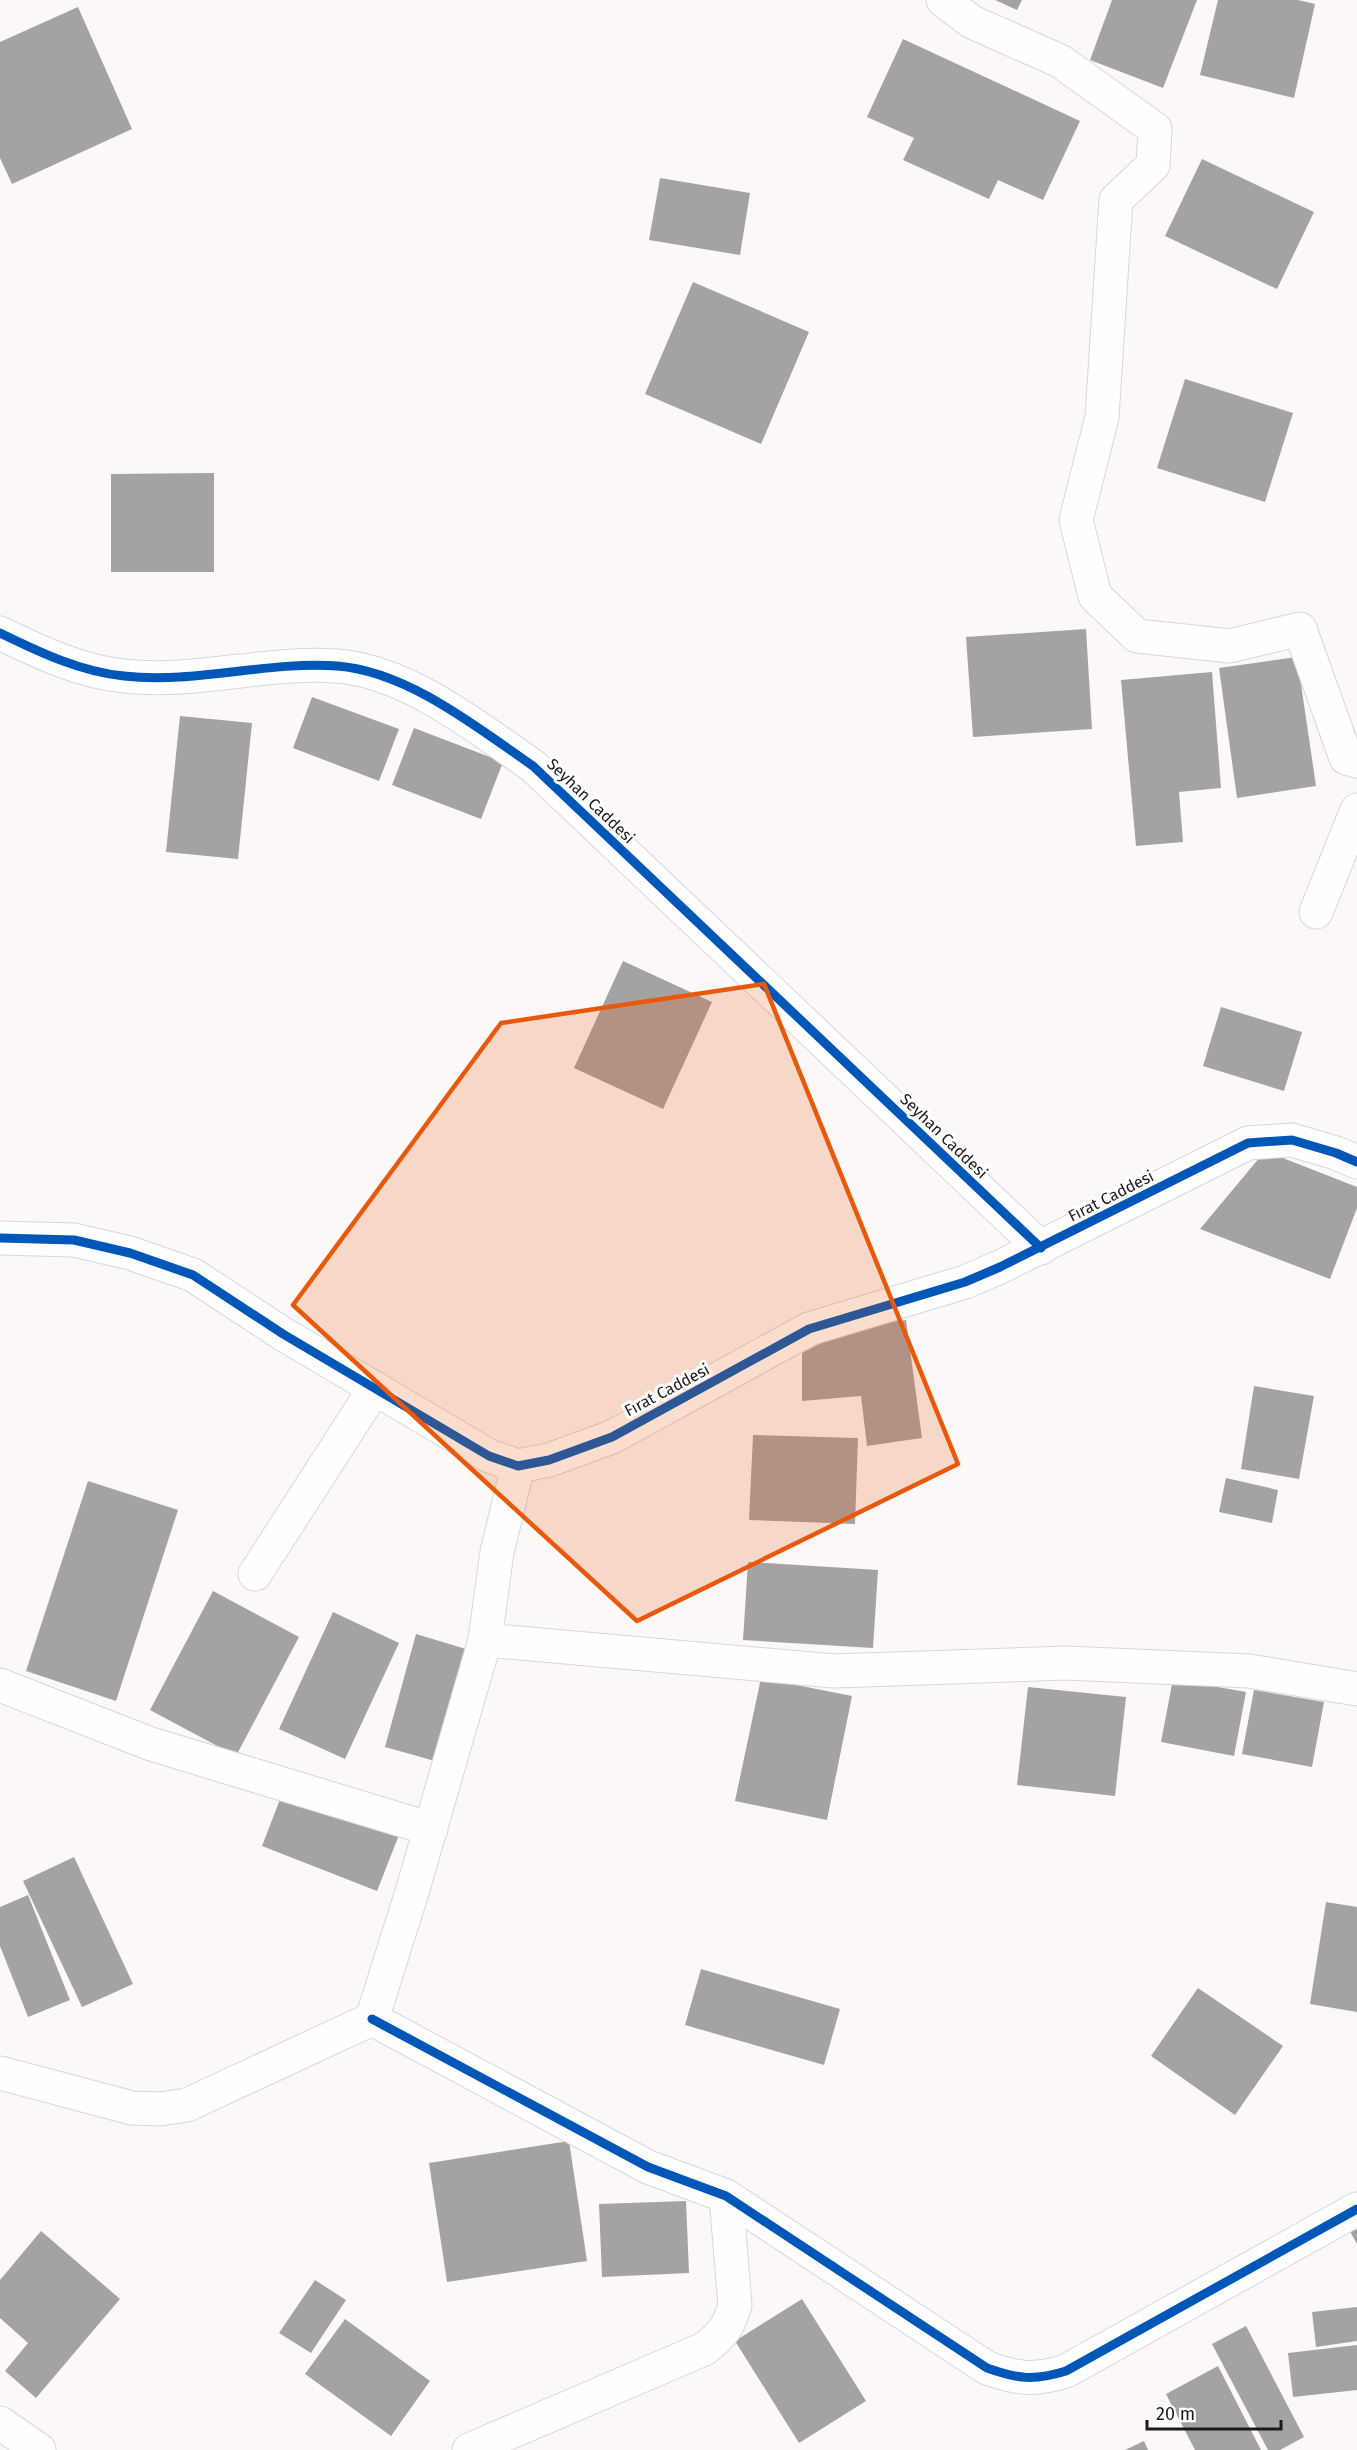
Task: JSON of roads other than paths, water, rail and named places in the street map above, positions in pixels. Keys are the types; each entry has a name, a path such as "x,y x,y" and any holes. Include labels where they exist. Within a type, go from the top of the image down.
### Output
{"street":[{"path":"943,0 972,22 1060,61 1155,129 1153,165 1116,200 1102,417 1076,520 1095,596 1137,636 1230,646 1300,629 1346,758 1357,761"},
{"name":"Seyhan Caddesi","path":"0,633 40,652 86,668 124,676 188,676 288,667 338,666 380,676 440,702 533,766 1041,1248"},
{"path":"1316,912 1357,810"},
{"name":"Fırat Caddesi","path":"0,1238 74,1240 129,1253 193,1275 489,1456 518,1466 549,1460 612,1437 704,1389 758,1355 808,1329 964,1282 1041,1248 1248,1143 1292,1140 1357,1162"},
{"path":"255,1574 375,1388"},
{"path":"0,2073 132,2108 169,2108 187,2105 210,2096 372,2019 485,1640 498,1552 518,1466"},
{"path":"485,1640 834,1671 1066,1663 1249,1671 1357,1689"},
{"path":"0,1685 141,1740 430,1829"},
{"path":"372,2019 648,2167 726,2196 987,2368 1014,2378 1042,2378 1066,2371 1357,2209"},
{"path":"469,2450 705,2349 722,2336 730,2322 735,2305 726,2196"},
{"path":"0,2423 39,2450"}]}
